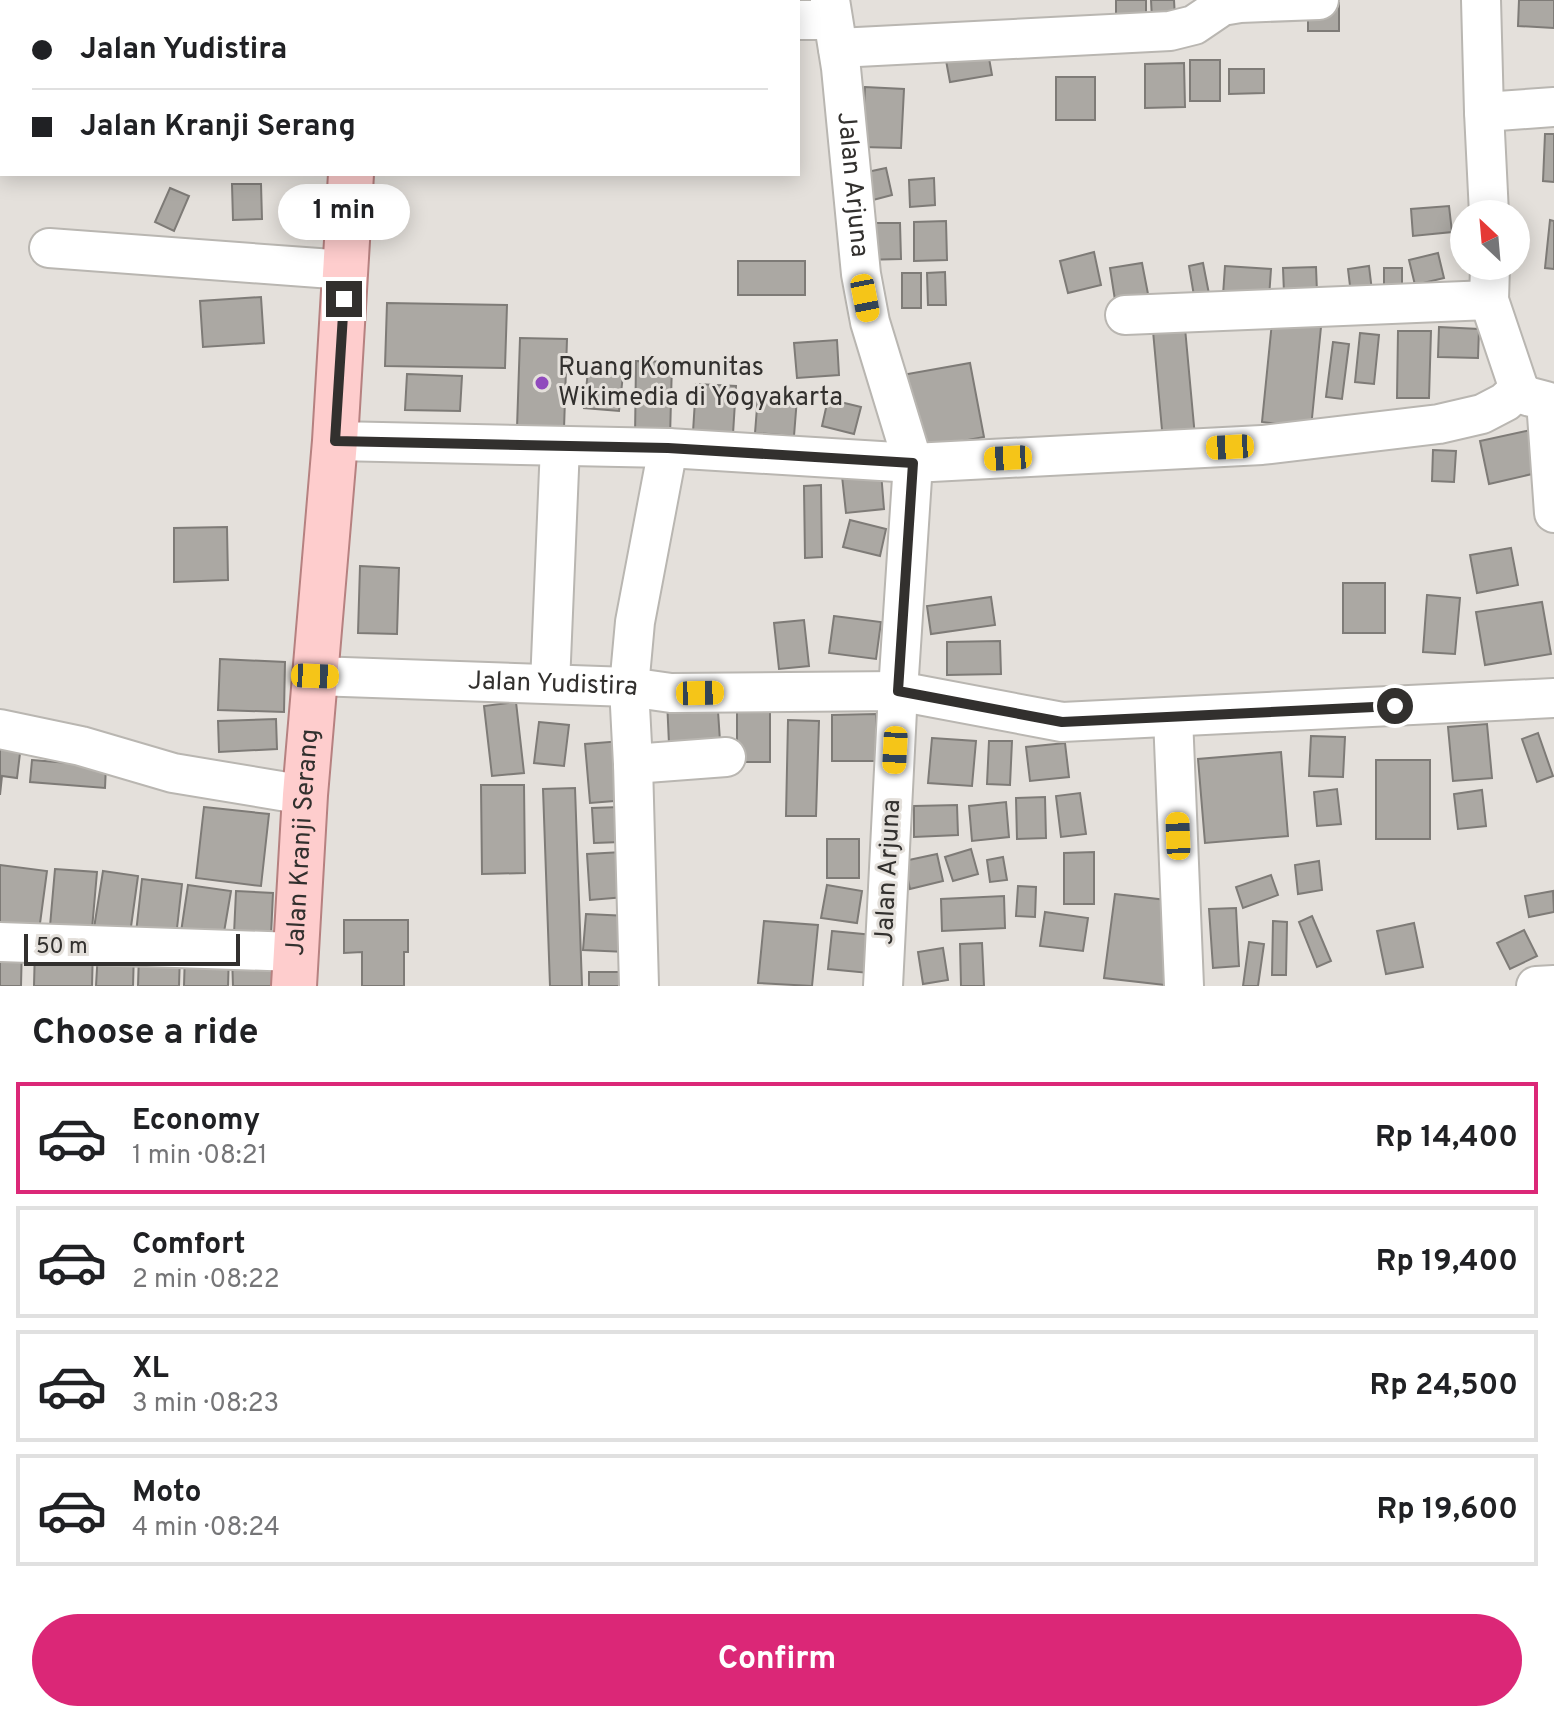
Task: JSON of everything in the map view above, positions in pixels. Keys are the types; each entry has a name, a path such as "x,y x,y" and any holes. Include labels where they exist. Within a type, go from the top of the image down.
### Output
{"main road":[{"name":"Jalan Kranji Serang","path":"294,969 305,795 335,441 351,176"}],"street":[{"path":"824,22 1170,31 1194,25 1222,6 1319,0"},
{"path":"1481,0 1488,200"},
{"name":"Jalan Arjuna","path":"824,22 870,322 913,463 883,986"},
{"path":"1484,112 1554,107"},
{"path":"49,248 346,270"},
{"path":"1125,315 1490,283 1540,396 1554,513"},
{"path":"335,441 668,448 913,463 1262,445 1439,424 1482,414 1505,402 1540,396"},
{"path":"550,684 560,446"},
{"path":"639,986 629,687 635,622 668,448"},
{"name":"Jalan Yudistira","path":"315,676 629,687 671,693 898,691 1062,722 1554,698"},
{"path":"1173,717 1184,986"},
{"path":"0,729 81,746 173,773 305,795"},
{"path":"633,764 726,757"},
{"path":"0,942 294,969"},
{"path":"1536,986 1554,985"}],"building":[{"path":"1116,0 1146,0 1146,25 1116,26"},
{"path":"1151,0 1174,0 1175,18 1152,19"},
{"path":"1519,0 1554,0 1554,28 1518,26"},
{"path":"1308,3 1339,3 1339,31 1308,31"},
{"path":"987,47 992,75 950,82 945,55"},
{"path":"1190,60 1220,60 1220,101 1190,101"},
{"path":"1184,63 1185,107 1145,108 1145,64"},
{"path":"1229,69 1264,69 1264,93 1229,94"},
{"path":"1056,77 1095,77 1095,120 1056,120"},
{"path":"865,87 904,89 901,148 862,147"},
{"path":"1545,134 1554,134 1554,182 1543,181"},
{"path":"886,168 892,195 873,200 867,172"},
{"path":"934,178 935,205 910,207 909,180"},
{"path":"232,184 261,184 262,219 233,220"},
{"path":"170,188 189,196 174,231 155,222"},
{"path":"1449,206 1450,232 1413,236 1411,209"},
{"path":"1550,220 1554,221 1554,269 1545,268"},
{"path":"946,221 947,260 914,261 914,222"},
{"path":"860,223 900,223 901,259 861,260"},
{"path":"1094,252 1101,285 1068,293 1060,261"},
{"path":"1438,253 1444,278 1415,285 1409,260"},
{"path":"738,261 805,261 805,295 738,295"},
{"path":"1142,263 1148,294 1115,300 1110,268"},
{"path":"1203,263 1209,294 1194,296 1189,266"},
{"path":"1225,266 1271,269 1269,298 1223,295"},
{"path":"1369,266 1372,291 1351,294 1348,269"},
{"path":"1316,267 1317,292 1284,293 1283,268"},
{"path":"1384,268 1402,268 1402,298 1384,298"},
{"path":"945,272 946,305 928,305 927,273"},
{"path":"902,273 921,273 921,308 902,308"},
{"path":"261,297 264,343 203,347 200,301"},
{"path":"387,303 507,305 505,368 385,366"},
{"path":"1272,322 1321,327 1311,428 1262,422"},
{"path":"1439,327 1479,329 1478,358 1438,357"},
{"path":"1185,328 1195,437 1163,441 1153,331"},
{"path":"1398,331 1431,331 1429,398 1397,398"},
{"path":"1360,333 1379,335 1374,384 1355,382"},
{"name":"Ruang Komunitas Wikimedia di Yogyakarta","path":"520,338 567,339 564,429 517,428"},
{"path":"837,340 839,375 797,378 794,343"},
{"path":"1333,342 1349,344 1342,399 1326,397"},
{"path":"636,361 672,362 670,438 635,437"},
{"path":"589,362 624,366 619,411 584,408"},
{"path":"970,363 984,437 915,450 902,375"},
{"path":"407,374 462,376 460,411 405,410"},
{"path":"696,384 736,386 733,434 693,432"},
{"path":"758,395 797,398 794,436 755,433"},
{"path":"828,399 861,407 854,434 822,426"},
{"path":"1535,429 1545,471 1489,484 1480,441"},
{"path":"1433,450 1456,451 1454,482 1432,481"},
{"path":"881,472 884,509 846,513 842,476"},
{"path":"821,485 822,557 805,558 804,486"},
{"path":"850,520 886,529 880,556 843,547"},
{"path":"227,527 228,580 174,582 174,528"},
{"path":"1511,548 1518,585 1477,593 1470,555"},
{"path":"360,566 399,568 397,634 358,633"},
{"path":"1343,583 1385,583 1385,633 1343,633"},
{"path":"1427,595 1460,598 1455,654 1423,652"},
{"path":"991,597 995,625 931,634 927,606"},
{"path":"1542,602 1551,654 1485,665 1476,612"},
{"path":"834,616 881,622 876,659 829,653"},
{"path":"804,620 809,666 779,669 774,623"},
{"path":"1000,641 1001,674 947,675 947,642"},
{"path":"220,659 285,662 284,712 218,710"},
{"path":"717,696 720,741 669,744 667,700"},
{"path":"737,698 770,698 770,762 737,762"},
{"path":"516,702 524,773 492,776 484,706"},
{"path":"876,714 876,761 832,761 832,715"},
{"path":"276,719 277,749 219,752 218,721"},
{"path":"788,720 819,721 816,816 786,816"},
{"path":"539,722 569,725 564,766 534,763"},
{"path":"1487,724 1492,778 1453,781 1448,727"},
{"path":"1538,733 1553,776 1537,782 1522,739"},
{"path":"1311,736 1345,737 1343,777 1309,776"},
{"path":"932,738 976,741 972,786 928,783"},
{"path":"622,741 627,800 590,803 585,744"},
{"path":"989,741 1012,741 1010,785 987,784"},
{"path":"0,742 21,745 17,778 2,776 0,795"},
{"path":"1065,743 1069,777 1030,781 1026,747"},
{"path":"1281,752 1288,836 1205,843 1198,759"},
{"path":"32,760 106,766 105,788 30,782"},
{"path":"1376,760 1430,760 1430,839 1376,839"},
{"path":"481,785 524,785 525,873 482,874"},
{"path":"575,788 582,986 550,986 543,789"},
{"path":"1337,789 1341,824 1317,826 1314,792"},
{"path":"1482,790 1486,826 1458,829 1454,794"},
{"path":"1080,793 1086,834 1061,837 1056,796"},
{"path":"1045,797 1046,838 1017,839 1016,798"},
{"path":"1006,802 1009,837 972,841 969,806"},
{"path":"957,805 958,835 914,837 914,806"},
{"path":"204,807 269,814 261,886 196,878"},
{"path":"620,807 621,842 594,843 592,808"},
{"path":"827,839 859,839 859,878 827,878"},
{"path":"971,849 978,874 953,881 945,857"},
{"path":"622,852 625,897 590,900 587,854"},
{"path":"1094,852 1094,904 1064,904 1064,853"},
{"path":"937,854 943,881 910,889 904,861"},
{"path":"1003,857 1007,880 990,882 987,860"},
{"path":"1319,861 1322,890 1298,894 1295,865"},
{"path":"0,865 47,871 39,931 0,926"},
{"path":"55,869 97,872 92,929 50,926"},
{"path":"103,871 138,876 130,934 94,928"},
{"path":"1271,875 1278,895 1243,908 1236,887"},
{"path":"142,879 182,884 176,937 136,933"},
{"path":"188,885 231,891 223,938 181,932"},
{"path":"827,885 862,891 857,923 821,918"},
{"path":"1018,886 1036,887 1035,917 1016,916"},
{"path":"236,891 273,893 271,935 234,934"},
{"path":"1553,891 1554,912 1529,917 1525,896"},
{"path":"1115,894 1175,901 1165,985 1104,978"},
{"path":"1004,896 1005,928 942,931 941,899"},
{"path":"1236,908 1239,966 1213,968 1209,909"},
{"path":"1045,912 1088,918 1083,951 1040,946"},
{"path":"586,914 628,916 626,952 583,950"},
{"path":"1312,916 1331,961 1317,967 1299,922"},
{"path":"344,920 408,920 404,986 362,986 362,952 344,953"},
{"path":"764,921 818,925 812,986 758,983"},
{"path":"1273,921 1287,922 1286,975 1272,975"},
{"path":"1414,923 1423,967 1386,974 1377,931"},
{"path":"1524,930 1537,956 1510,969 1497,943"},
{"path":"832,931 873,935 869,973 828,969"},
{"path":"1249,942 1264,944 1258,986 1243,986"},
{"path":"0,943 22,943 21,986 0,986"},
{"path":"982,943 984,986 961,986 960,944"},
{"path":"35,947 93,947 92,986 34,986"},
{"path":"943,948 948,980 923,984 918,952"},
{"path":"98,951 134,952 133,986 96,986"},
{"path":"139,953 180,955 179,986 138,986"},
{"path":"185,953 229,954 228,986 184,986"},
{"path":"278,955 279,986 233,986 232,956"},
{"path":"589,972 621,972 621,986 589,986"}],"place":[{"name":"Ruang Komunitas Wikimedia di Yogyakarta","path":"542,383"}],"route":[{"path":"344,299 335,441 668,448 913,463 898,691 1062,722 1395,706"}]}
